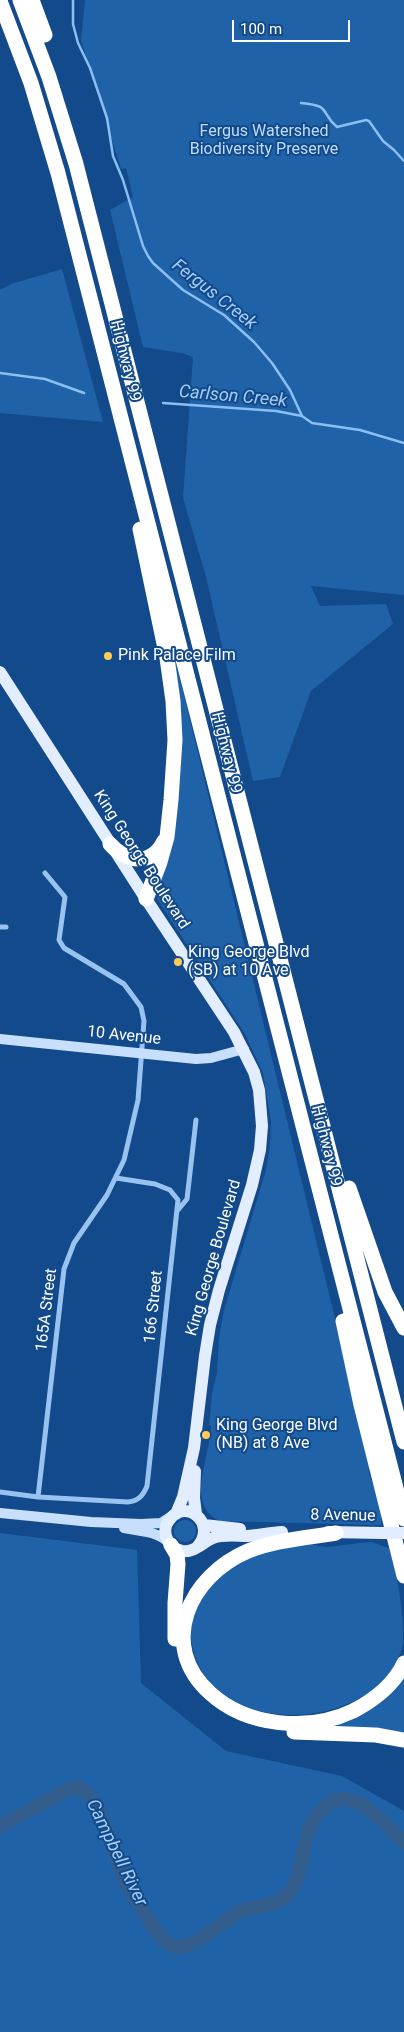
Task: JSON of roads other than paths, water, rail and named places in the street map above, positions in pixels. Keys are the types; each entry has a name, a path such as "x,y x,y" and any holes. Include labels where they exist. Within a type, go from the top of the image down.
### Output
{"highway":[{"name":"Highway 99","path":"20,0 57,99 88,211 404,1442"},
{"path":"32,0 64,101 88,211"},
{"name":"Highway 99","path":"0,1 31,83 52,148 404,1519"},
{"path":"113,382 133,495 171,680 175,740 169,823 164,849 146,899"},
{"path":"110,844 127,857 146,858 153,855 161,846 169,823"},
{"path":"294,1011 367,1245 385,1292 404,1328"},
{"path":"290,1076 361,1405 404,1576"},
{"path":"336,1532 260,1547 235,1558 211,1574 195,1594 190,1604 184,1627 186,1652 194,1674 210,1693 232,1708 257,1718 298,1724 324,1721 360,1707 376,1697 390,1684 404,1663"},
{"path":"169,1543 177,1555 178,1564 174,1615 178,1654 187,1678 204,1699 228,1715 270,1730 376,1735 404,1740"}],"main road":[{"name":"King George Boulevard","path":"0,672 244,1049 254,1072 258,1090 262,1126 260,1150 252,1185 210,1325 204,1356 194,1448 184,1497 180,1508 174,1515"},
{"name":"10 Avenue","path":"0,1039 196,1059 211,1058 244,1049"},
{"name":"King George Boulevard","path":"194,1448 194,1498 196,1514"},
{"path":"0,1513 91,1522 157,1524 186,1511 196,1514 204,1525 204,1536 198,1546 188,1551 181,1551 162,1537 150,1533 91,1522"},
{"path":"169,1543 165,1531 168,1520 174,1515"},
{"name":"8 Avenue","path":"204,1525 282,1532"},
{"name":"8 Avenue","path":"198,1546 214,1538 282,1532 404,1533"}],"street":[{"name":"165A Street","path":"38,1497 64,1268 74,1243 107,1195 124,1160 135,1116 143,1053 144,1021 141,1007 124,984 64,948 59,940 65,897 45,873"},
{"name":"166 Street","path":"38,1497 128,1502 140,1498 147,1486 178,1211 187,1199 196,1120"},
{"path":"116,1178 155,1184 170,1190 178,1200 178,1211"},
{"path":"0,1492 38,1497"}],"waterway":[{"name":"Fergus Creek","path":"73,0 73,24 78,43 90,68 107,118 113,156 123,180 143,246 153,263 183,290 224,315 254,342 272,363 290,390 302,416 312,423 360,430 404,443"},
{"path":"301,103 322,108 337,127 366,120 369,121 383,141 404,161"},
{"name":"Carlson Creek","path":"0,373 45,379 84,393"},
{"name":"Carlson Creek","path":"163,403 276,411 302,416"},
{"name":"Campbell River","path":"0,1826 71,1788 82,1789 96,1806 108,1833 122,1875 133,1895 162,1939 170,1945 179,1947 200,1939 240,1912 274,1903 286,1896 298,1875 310,1826 327,1805 337,1800 348,1800 368,1809 404,1842"}],"place":[{"name":"Pink Palace Film","path":"108,656"},
{"name":"King George Blvd (SB) at 10 Ave","path":"178,962"},
{"name":"King George Blvd (NB) at 8 Ave","path":"206,1435"}],"park label":[{"name":"Fergus Watershed Biodiversity Preserve","path":"264,141"}]}
